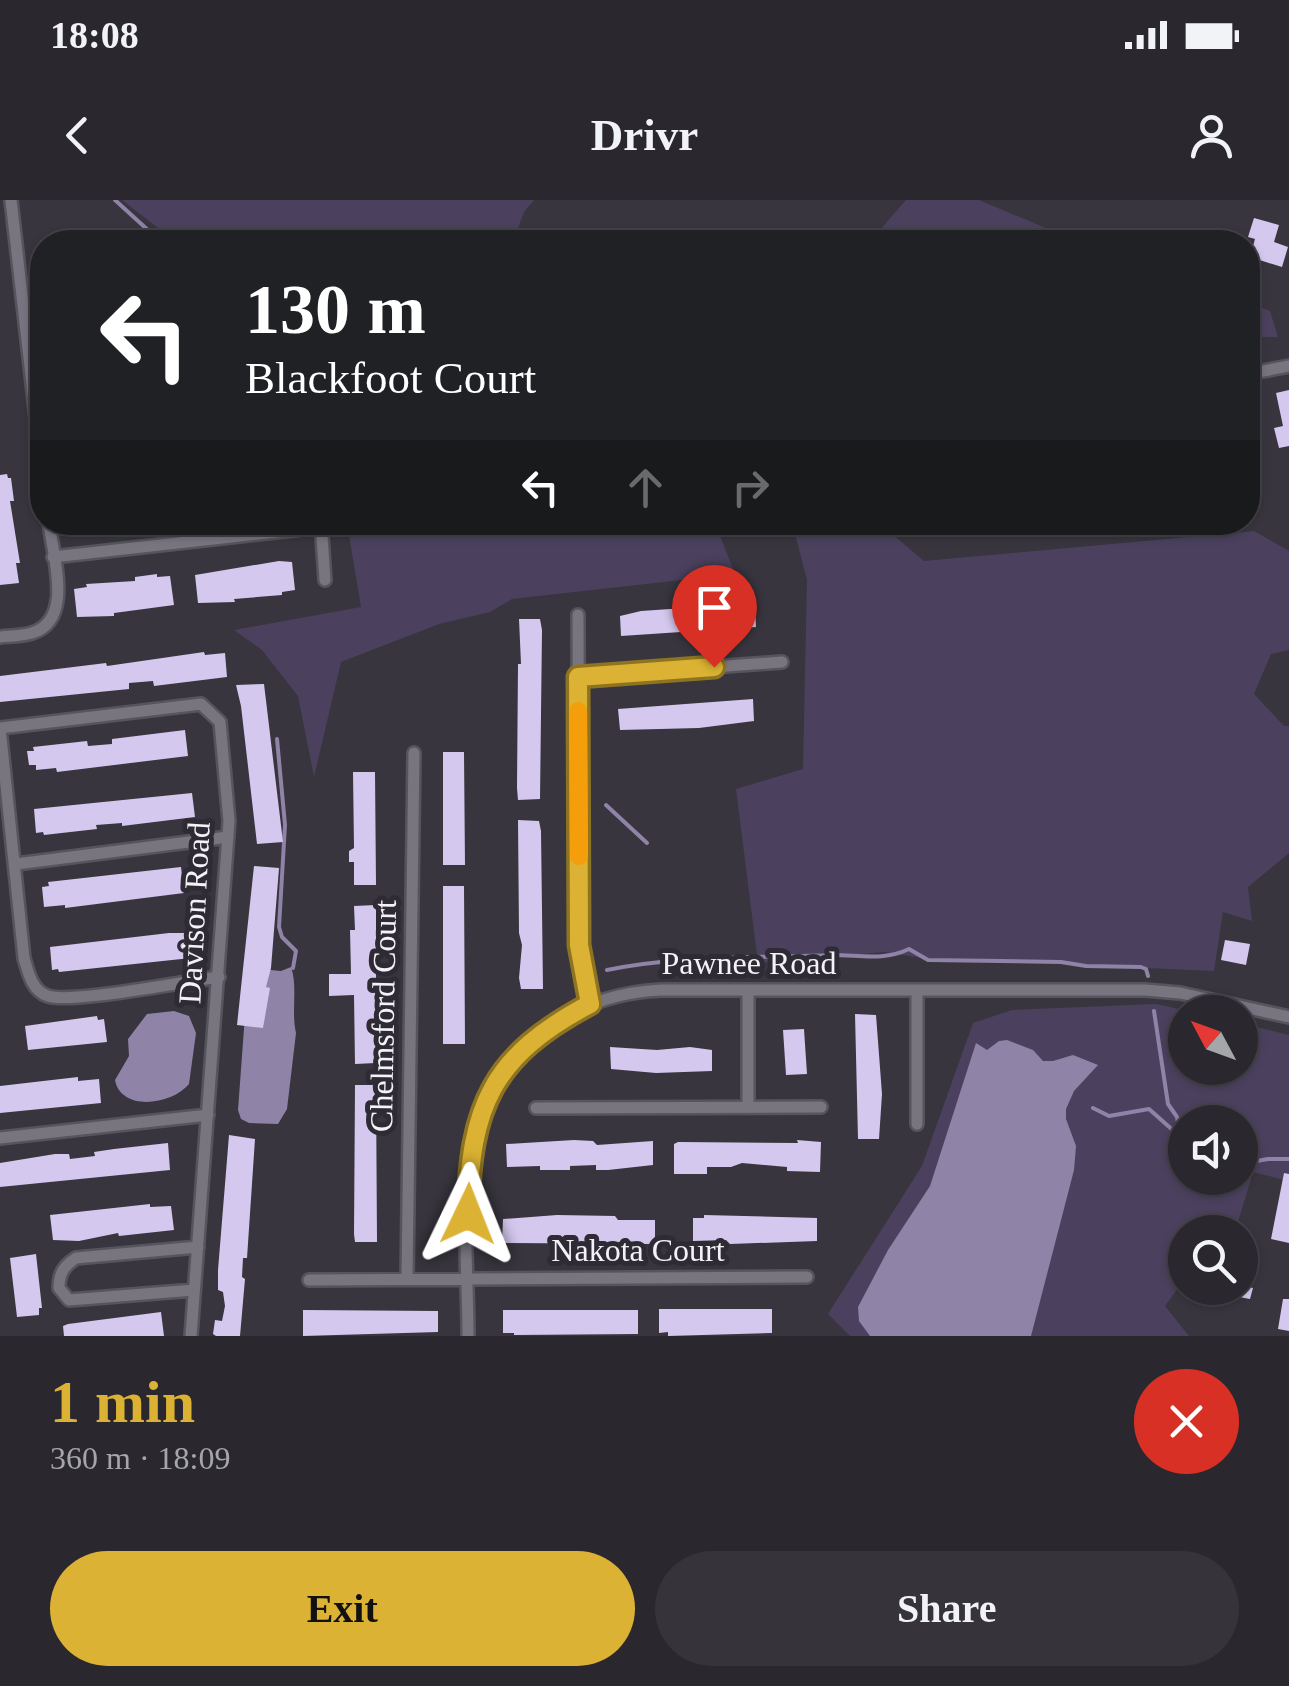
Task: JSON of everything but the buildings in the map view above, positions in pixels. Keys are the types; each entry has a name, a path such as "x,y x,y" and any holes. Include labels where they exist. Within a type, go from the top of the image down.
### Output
{"street":[{"path":"11,200 30,339"},
{"path":"1260,372 1289,366"},
{"path":"0,638 33,633 51,620 57,602 50,535"},
{"path":"53,557 237,535"},
{"path":"322,535 325,580"},
{"path":"578,615 579,945 590,1004"},
{"path":"578,677 782,662"},
{"name":"Davison Road","path":"0,728 201,704 220,722 228,837 190,1336"},
{"path":"0,728 24,958 38,990 49,997 78,996 219,977"},
{"name":"Chelmsford Court","path":"407,1279 414,753"},
{"path":"16,864 228,837"},
{"path":"748,990 748,1107"},
{"path":"917,990 917,1124"},
{"name":"Pawnee Road","path":"468,1336 470,1168 484,1104 518,1054 552,1026 590,1004 638,992 1164,991 1289,1017"},
{"path":"536,1108 821,1107"},
{"path":"0,1138 208,1115"},
{"path":"194,1290 69,1300 59,1288 59,1277 76,1258 198,1247"},
{"name":"Nakota Court","path":"309,1280 808,1277"}],"shaded area":[{"path":"122,200 534,200 517,230 161,230"},
{"path":"906,200 979,200 1050,230 880,230"},
{"path":"1260,307 1270,311 1278,337 1260,337"},
{"path":"1260,534 1289,551 1289,650 1271,654 1254,694 1284,726 1289,726 1289,853 1248,887 1252,921 1223,912 1214,971 921,958 885,952 758,963 736,789 803,769 807,580 795,535 893,535 924,561 1210,535"},
{"path":"349,535 720,535 735,574 512,599 490,612 439,624 341,662 314,777 298,696 262,650 234,630 361,607"},
{"path":"291,967 296,1033 287,1109 278,1124 249,1123 241,1119 238,1110 245,1015 260,969 281,971"},
{"path":"1168,1007 1168,1085 1258,1085 1258,1027 1289,1035 1289,1181 1258,1173 1258,1105 1168,1105 1168,1195 1246,1195 1240,1215 1168,1215 1165,1306 1189,1336 850,1336 828,1314 922,1166 973,1023 1012,1010"},
{"path":"174,1011 189,1016 196,1033 189,1084 160,1100 137,1101 127,1097 115,1080 129,1056 128,1039 147,1014"},
{"path":"1007,1040 1033,1050 1043,1061 1073,1055 1098,1065 1074,1091 1066,1109 1076,1146 1074,1170 1031,1336 870,1336 859,1321 858,1307 888,1250 930,1186 976,1043 987,1050"}],"waterway":[{"path":"115,200 148,230"},
{"path":"277,739 285,825 279,927 282,937 296,951 293,968"},
{"path":"606,805 647,843"},
{"path":"607,970 719,958 881,956 909,949 928,960 1141,967 1148,976"},
{"path":"1154,1011 1169,1105"},
{"path":"1093,1108 1109,1116 1149,1109 1168,1126"},
{"path":"1258,1161 1289,1159"}],"slow traffic":[{"path":"578,711 579,856"}],"route":[{"path":"468,1214 476,1127 494,1085 534,1040 590,1004 579,945 578,677 714,667"}]}
